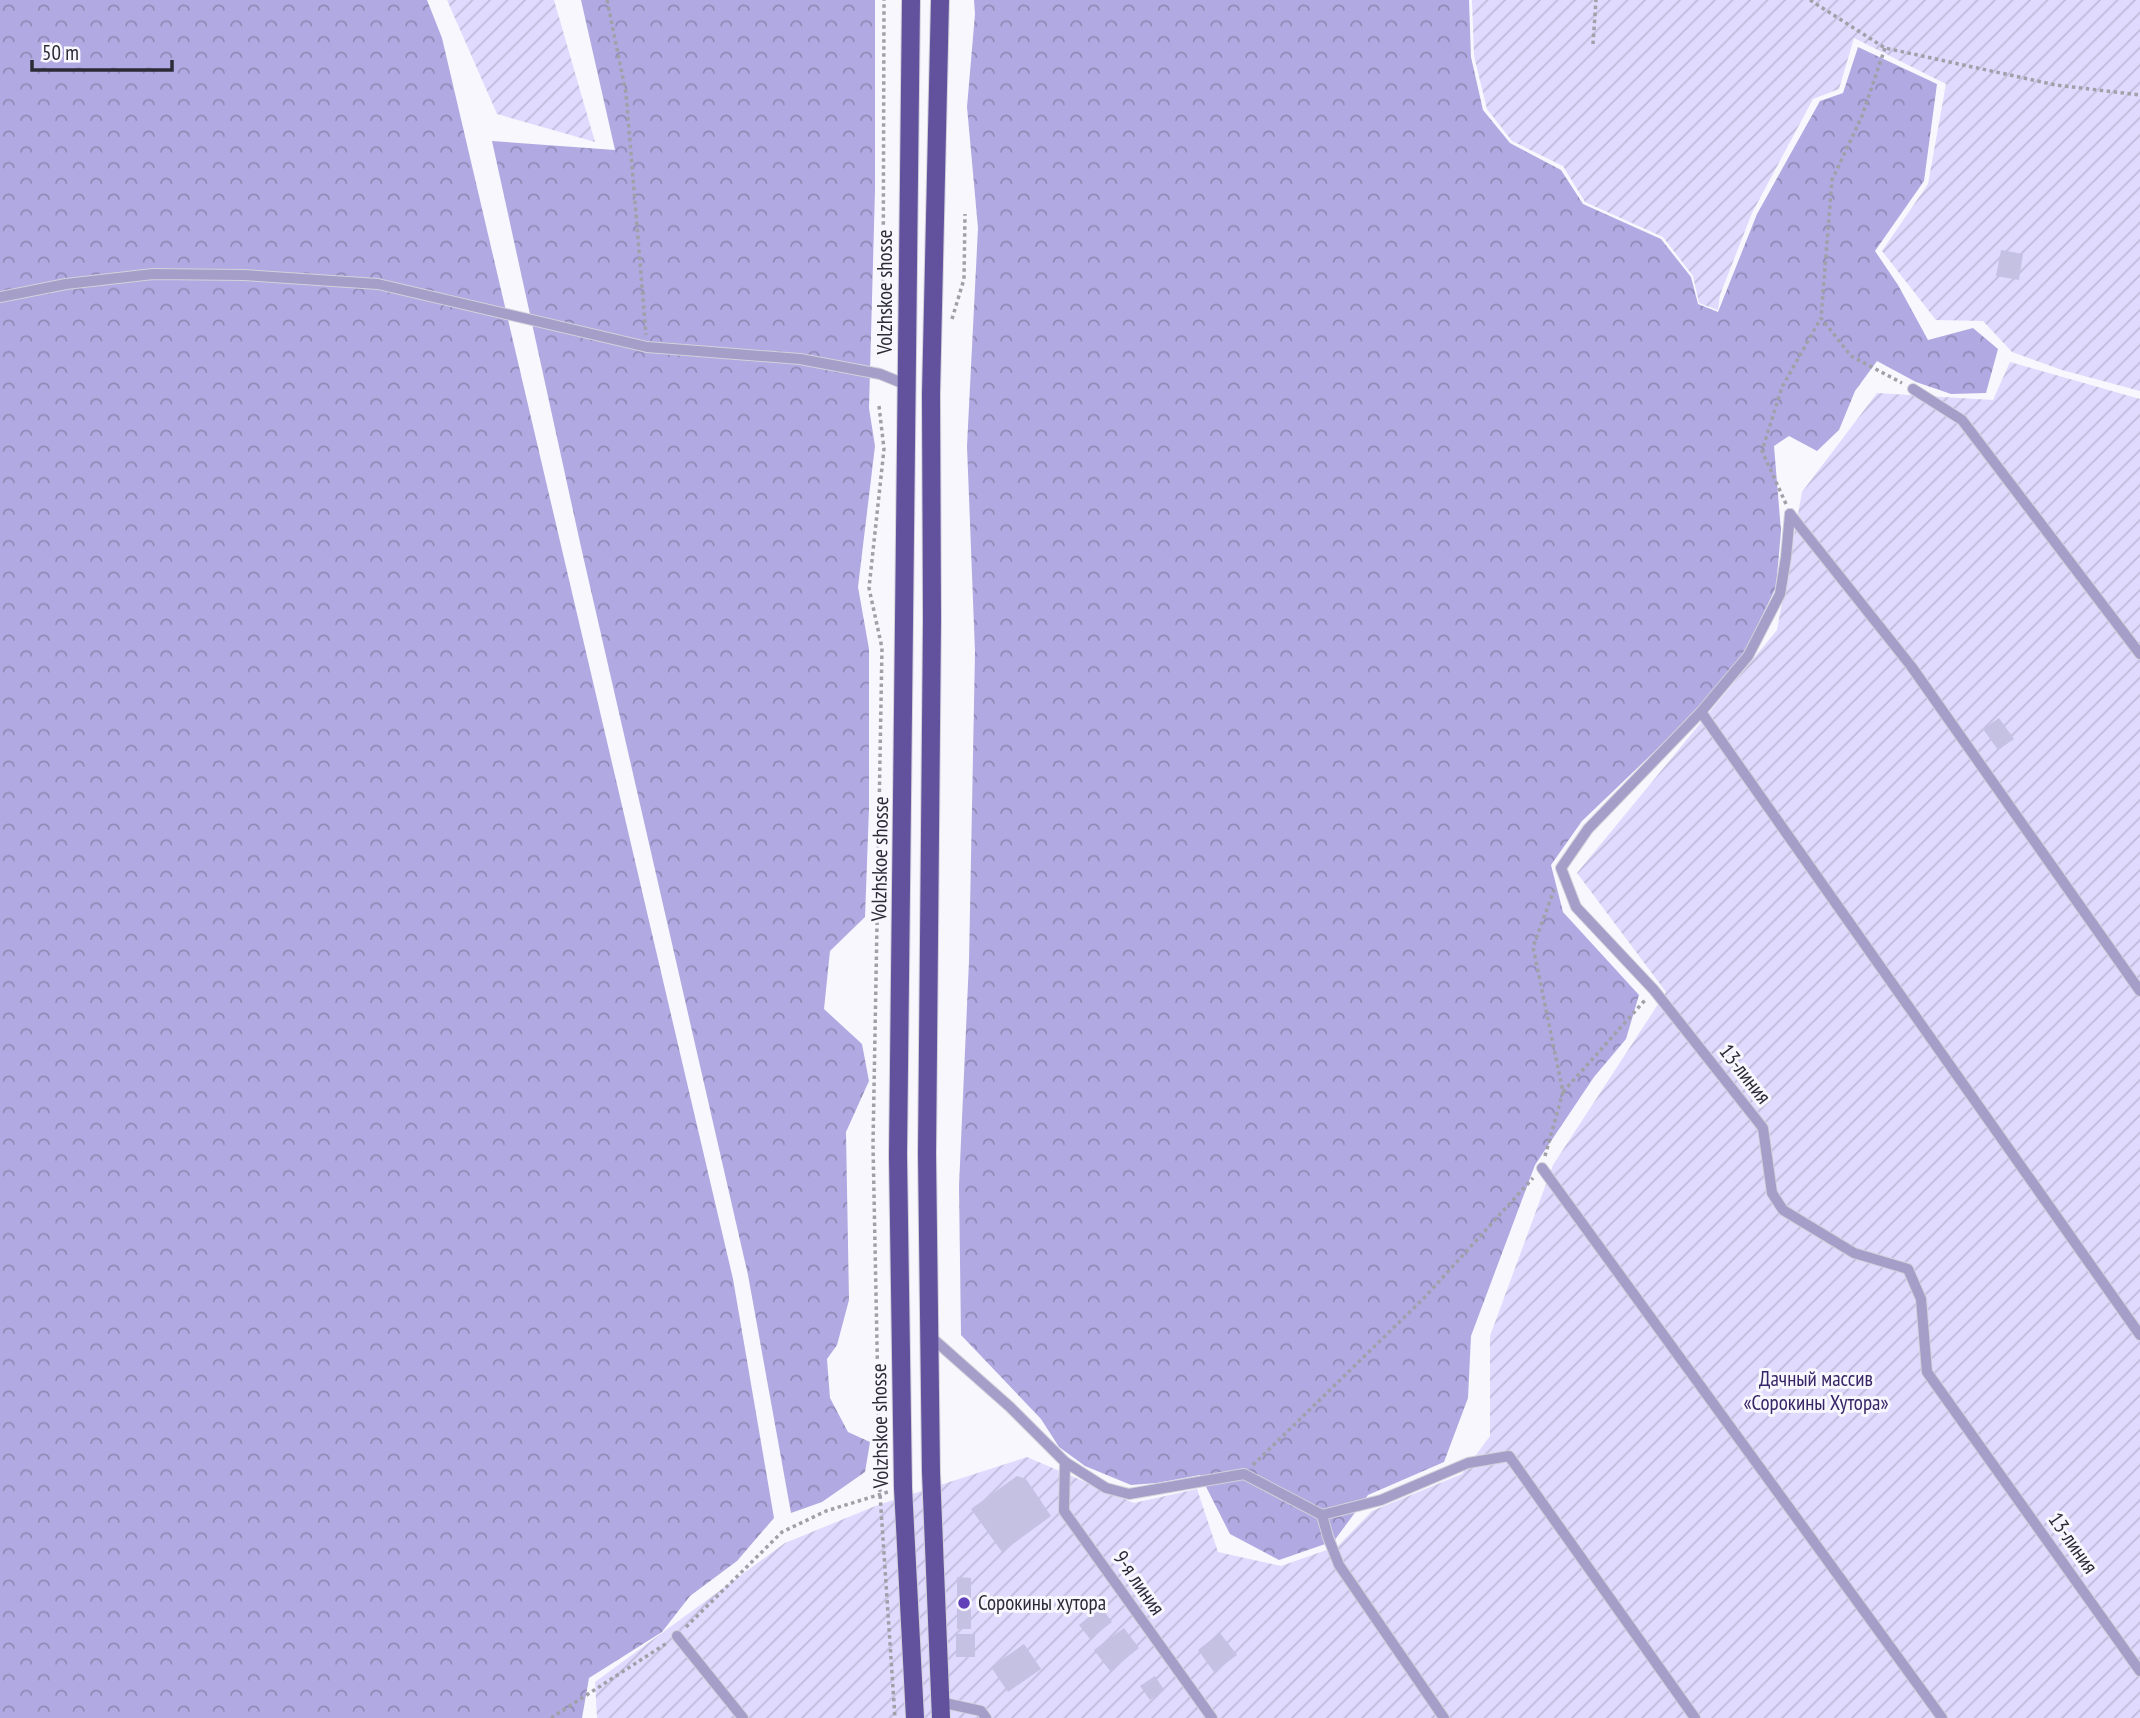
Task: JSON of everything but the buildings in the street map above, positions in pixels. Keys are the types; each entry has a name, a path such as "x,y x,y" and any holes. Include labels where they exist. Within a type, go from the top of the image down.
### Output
{"main road":[{"name":"Volzhskoe shosse","path":"911,0 898,1155 903,1488 915,1718"},
{"path":"940,0 931,394 927,1334 940,1710"}],"lane":[{"path":"0,297 66,284 153,274 244,275 378,284 647,347 800,359 880,374 907,385"},
{"path":"1913,389 1962,420 2140,653"},
{"path":"1562,868 1588,829 1701,712 1748,656 1780,594 1790,514"},
{"path":"1790,514 1911,666 2140,991"},
{"path":"1701,712 2140,1335"},
{"name":"13-линия","path":"1562,868 1576,907 1654,990 1763,1128 1772,1193 1783,1210 1854,1253 1908,1269 1922,1299 1927,1372 2140,1671"},
{"path":"1542,1168 1941,1718"},
{"path":"927,1334 1010,1407 1065,1462 1106,1488 1129,1494 1244,1474 1322,1515 1381,1500 1468,1463 1509,1456 1695,1718"},
{"name":"9-я линия","path":"1065,1462 1064,1511 1212,1718"},
{"path":"1322,1515 1339,1565 1444,1718"},
{"path":"677,1636 743,1718"},
{"path":"940,1710 981,1711 986,1718"}],"path":[{"path":"607,0 626,93 647,347"},
{"path":"877,357 883,333 884,0"},
{"path":"1593,44 1596,0"},
{"path":"1810,0 1885,48 2056,85 2140,95"},
{"path":"1790,514 1762,451 1782,387 1821,318 1832,180 1862,116 1885,48"},
{"path":"950,323 964,279 965,214"},
{"path":"1821,318 1851,356 1913,389"},
{"path":"878,406 884,449 869,588 882,648 873,1144 880,1494 895,1718"},
{"path":"1562,868 1533,947 1563,1092"},
{"path":"1244,1474 1424,1298 1542,1168 1563,1092 1654,990"},
{"path":"551,1718 677,1636 782,1532 826,1511 903,1488"}],"green space":[{"path":"0,0 427,0 442,38 733,1279 774,1518 737,1561 690,1596 662,1632 589,1678 582,1718 0,1718"},
{"path":"447,0 554,0 595,142 497,114"},
{"path":"581,0 875,0 875,190 869,408 875,446 858,587 869,649 869,808 865,917 830,951 824,1009 862,1044 869,1081 846,1132 849,1300 837,1345 827,1359 830,1398 848,1432 870,1442 865,1472 822,1502 791,1513 748,1275 581,547 492,141 615,150"},
{"path":"974,0 1469,0 1471,57 1483,110 1510,143 1561,170 1583,204 1661,239 1691,277 1698,304 1718,312 1757,214 1820,101 1843,93 1858,47 1937,84 1924,181 1875,251 1898,285 1928,340 1973,328 1998,349 1986,393 1951,394 1916,382 1877,361 1855,391 1839,430 1817,451 1789,436 1774,446 1781,531 1776,587 1746,650 1697,711 1582,821 1551,865 1563,912 1639,995 1626,1039 1594,1077 1535,1165 1471,1336 1468,1398 1444,1462 1368,1495 1334,1541 1279,1560 1230,1534 1200,1475 1131,1485 1085,1466 1059,1447 1041,1419 961,1335 959,1186 969,961 975,652 967,446 978,228 967,107"},
{"path":"1472,0 2140,0 2140,391 2062,370 2012,352 1983,321 1936,320 1882,251 1928,184 1946,84 1854,38 1839,89 1813,99 1752,213 1720,295 1718,310 1699,303 1693,276 1663,237 1585,202 1563,166 1512,141 1487,109 1474,56"},
{"name":"Дачный массив «Сорокины Хутора»","path":"2010,362 2140,399 2140,1718 597,1718 595,1682 785,1543 878,1505 1027,1457 1134,1503 1197,1489 1218,1552 1281,1566 1338,1546 1372,1511 1462,1474 1490,1436 1490,1336 1553,1165 1666,992 1577,873 1777,630 1802,492 1877,393 1993,400"}],"place":[{"name":"Сорокины хутора","path":"964,1603"}]}
